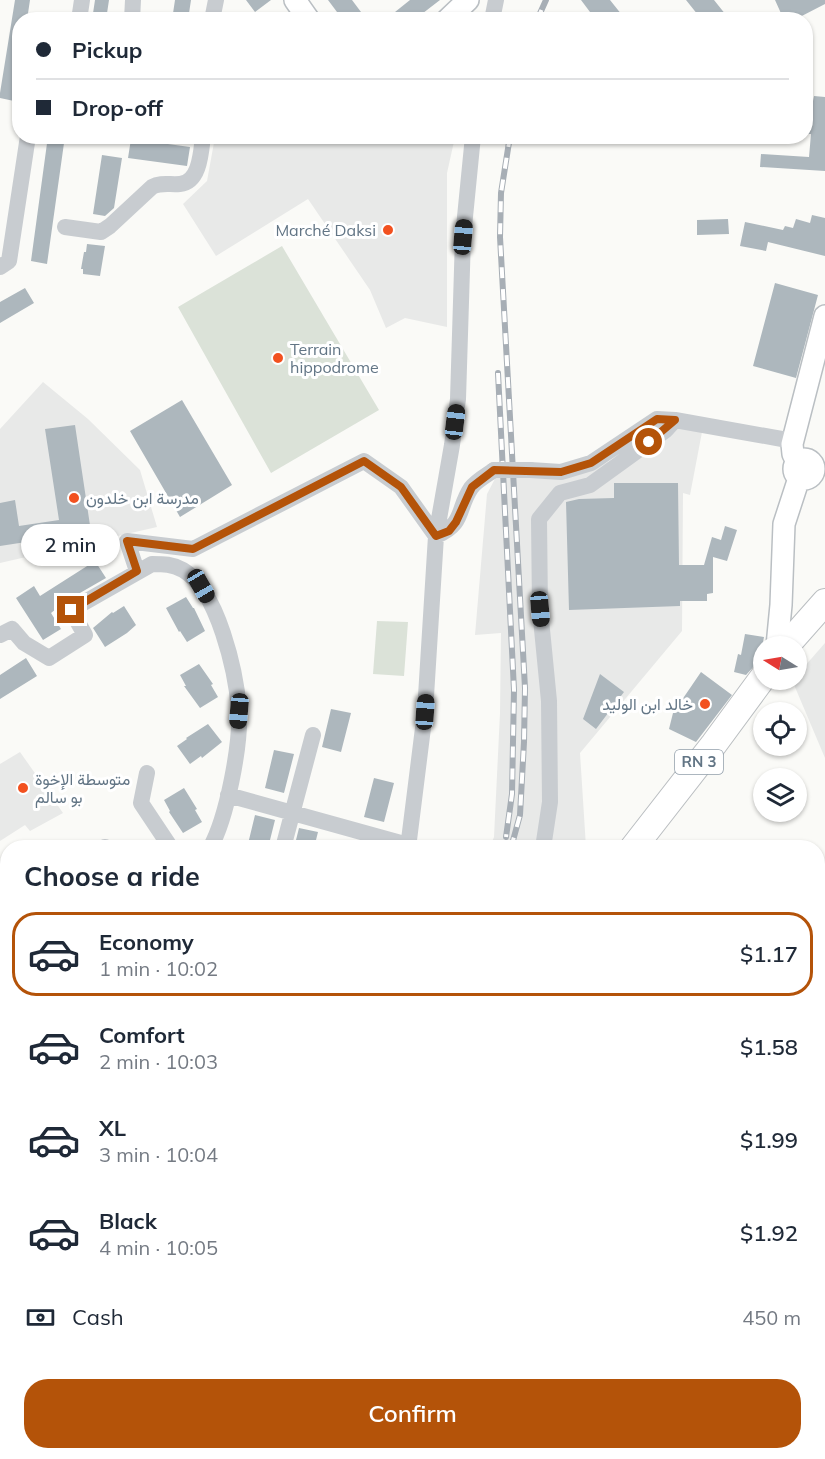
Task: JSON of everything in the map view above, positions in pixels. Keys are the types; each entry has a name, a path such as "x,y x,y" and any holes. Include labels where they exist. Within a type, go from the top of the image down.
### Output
{"highway":[{"path":"795,636 825,602"},
{"path":"807,644 825,623"},
{"name":"RN 3","path":"639,840 754,690"},
{"name":"RN 3","path":"656,840 736,739 771,690"}],"main road":[{"path":"455,12 468,0"},
{"path":"778,636 782,605 784,524 811,467 792,451 793,441 825,316"}],"street":[{"path":"0,267 9,261 27,144"},
{"path":"65,227 101,232 152,187 158,184 183,184 197,169 202,144"},
{"path":"409,840 425,712 436,536 453,445 458,399 463,237 472,144"},
{"path":"436,536 449,531 456,522 472,487 494,470 561,472 591,463 657,419 675,420 793,441"},
{"path":"544,840 550,802 549,701 540,609 539,519 560,493 590,485 666,430 675,420"},
{"path":"137,571 127,541 193,549 364,461 401,487 436,536"},
{"path":"0,635 12,629 24,643 49,658 85,635 71,610 137,571 152,564 168,564 184,571 201,586 218,617 233,671 239,711 235,757 228,795 214,840"},
{"path":"285,840 313,735"},
{"path":"147,773 141,803 166,840"},
{"path":"228,795 387,840"}],"shaded area":[{"name":"Marché Daksi","path":"214,144 453,144 447,173 447,327 405,318 386,328 370,290 308,199 216,256 183,204 207,181"},
{"name":"Terrain hippodrome","path":"282,246 379,410 271,473 178,307"},
{"name":"مدرسة ابن خلدون","path":"43,382 88,419 140,470 157,527 0,563 0,429"},
{"path":"661,424 702,432 690,495 683,493 682,631 580,753 586,840 493,840 500,713 501,633 475,635 487,494 498,473 576,475 615,459"},
{"path":"377,621 408,622 404,676 373,674"},
{"path":"825,643 825,758 807,715 807,702 801,702 796,690 807,690 807,664"},
{"name":"متوسطة الإخوة بو سالم","path":"20,752 63,813 30,831 25,825 0,840 0,764"}],"building":[{"path":"15,0 30,0 28,12 13,12"},
{"path":"95,0 109,0 107,12 93,12"},
{"path":"175,0 191,0 189,12 173,12"},
{"path":"246,0 271,0 255,12"},
{"path":"328,0 352,0 361,12 337,12"},
{"path":"410,0 440,0 424,12 395,12"},
{"path":"581,0 610,0 620,12 590,12"},
{"path":"686,0 714,0 724,12 696,12"},
{"path":"775,0 825,0 825,4 810,12 780,12"},
{"path":"12,19 12,101 0,98"},
{"path":"814,96 825,97 825,171 760,167 761,154 809,157 810,144 813,144"},
{"path":"47,144 64,144 47,264 31,261"},
{"path":"130,144 168,144 190,147 187,166 128,158"},
{"path":"102,155 122,158 114,208 105,216 93,214"},
{"path":"812,215 825,218 825,256 768,242 766,251 740,246 745,222 783,230 785,226 793,228 796,219 810,223"},
{"path":"728,219 729,234 697,235 697,220"},
{"path":"87,244 105,246 100,276 83,274 83,269 81,269"},
{"path":"775,283 818,295 796,378 753,366"},
{"path":"25,288 34,303 0,323 0,302"},
{"path":"182,400 232,485 180,517 130,431"},
{"path":"75,425 91,532 0,546 0,503 15,500 19,526 59,520 45,429"},
{"path":"614,483 678,483 679,565 704,565 712,537 721,540 725,526 737,530 727,561 713,557 713,593 707,594 707,601 680,601 680,606 569,610 566,502 579,499 614,498"},
{"path":"95,561 106,578 66,601 51,613 61,629 43,640 16,598 34,586 40,596"},
{"path":"186,597 205,631 187,642 166,608"},
{"path":"124,606 136,625 105,647 93,628 112,612"},
{"path":"745,634 758,636 753,636 753,667 746,675 734,672 738,654 741,655"},
{"path":"26,658 37,676 0,699 0,675"},
{"path":"199,664 213,684 211,685 218,697 200,708 184,686 186,686 180,675"},
{"name":"خالد ابن الوليد","path":"701,672 732,695 696,742 669,729 673,713"},
{"path":"600,674 624,692 596,729 583,719"},
{"path":"331,709 351,713 341,752 322,747"},
{"path":"208,724 222,742 202,758 201,756 190,764 177,746"},
{"path":"274,750 294,754 284,793 265,788"},
{"path":"374,778 394,783 384,822 364,817"},
{"path":"184,788 202,822 183,833 164,800"},
{"path":"255,815 275,820 270,840 249,840"},
{"path":"299,828 318,832 316,840 296,840"}],"railway":[{"path":"541,12 546,0"},
{"path":"509,144 501,193 500,237 525,688 520,815 513,840"},
{"path":"498,373 514,690 512,794 506,837"}],"place":[{"name":"Marché Daksi","path":"388,230"},
{"name":"Terrain hippodrome","path":"278,358"},
{"name":"مدرسة ابن خلدون","path":"74,498"},
{"name":"خالد ابن الوليد","path":"705,704"},
{"name":"متوسطة الإخوة بو سالم","path":"23,788"}],"route":[{"path":"71,610 137,571 127,541 193,549 364,461 401,487 436,536 449,531 456,522 472,487 494,470 561,472 591,463 657,419 675,420 666,430 649,442"}]}
